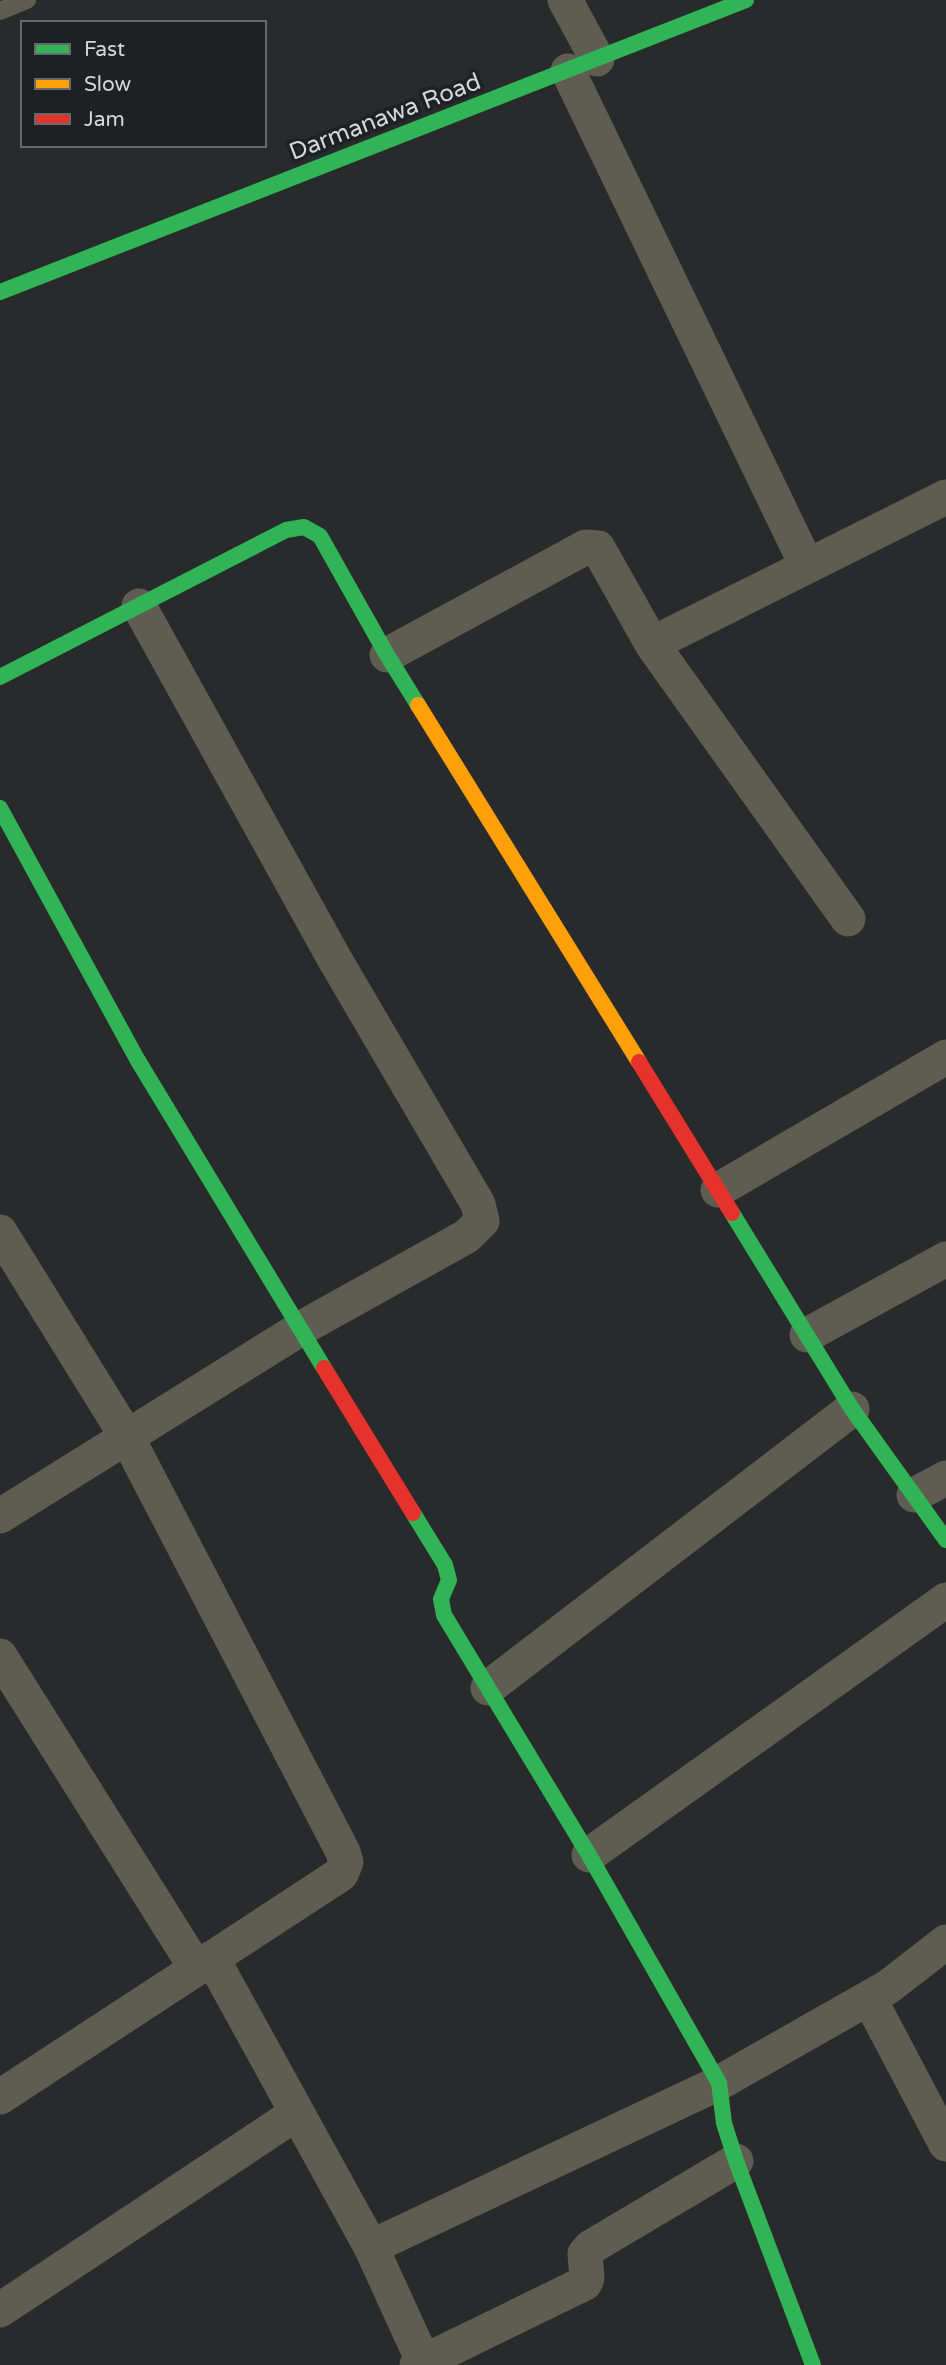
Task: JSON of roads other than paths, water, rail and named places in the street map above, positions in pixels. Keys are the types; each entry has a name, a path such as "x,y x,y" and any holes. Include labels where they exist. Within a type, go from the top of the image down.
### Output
{"street":[{"path":"565,0 582,65 807,566"},
{"name":"Darmanawa Road","path":"0,292 746,0"},
{"path":"652,644 946,497"},
{"path":"0,677 286,530 304,527 320,536 387,655 852,1409 946,1540"},
{"path":"387,655 586,547 598,548 652,644 848,919"},
{"path":"0,1516 300,1329 467,1236 482,1221 478,1204 334,958 139,606"},
{"path":"0,808 137,1059 446,1565 449,1580 441,1599 444,1615 589,1854 719,2083 724,2123 736,2161 813,2365"},
{"path":"718,1190 946,1056"},
{"path":"0,1232 127,1437 346,1862 341,1874 0,2097"},
{"path":"807,1335 946,1259"},
{"path":"488,1688 852,1409"},
{"path":"914,1495 946,1478"},
{"path":"589,1854 946,1600"},
{"path":"0,1656 204,1963 297,2113 371,2247 420,2363 585,2283 585,2254 591,2247 736,2161"},
{"path":"371,2247 719,2083 888,1987 946,1942"},
{"path":"869,1998 946,2144"},
{"path":"0,2310 297,2113"}],"lane":[{"path":"0,11 27,0"}]}
